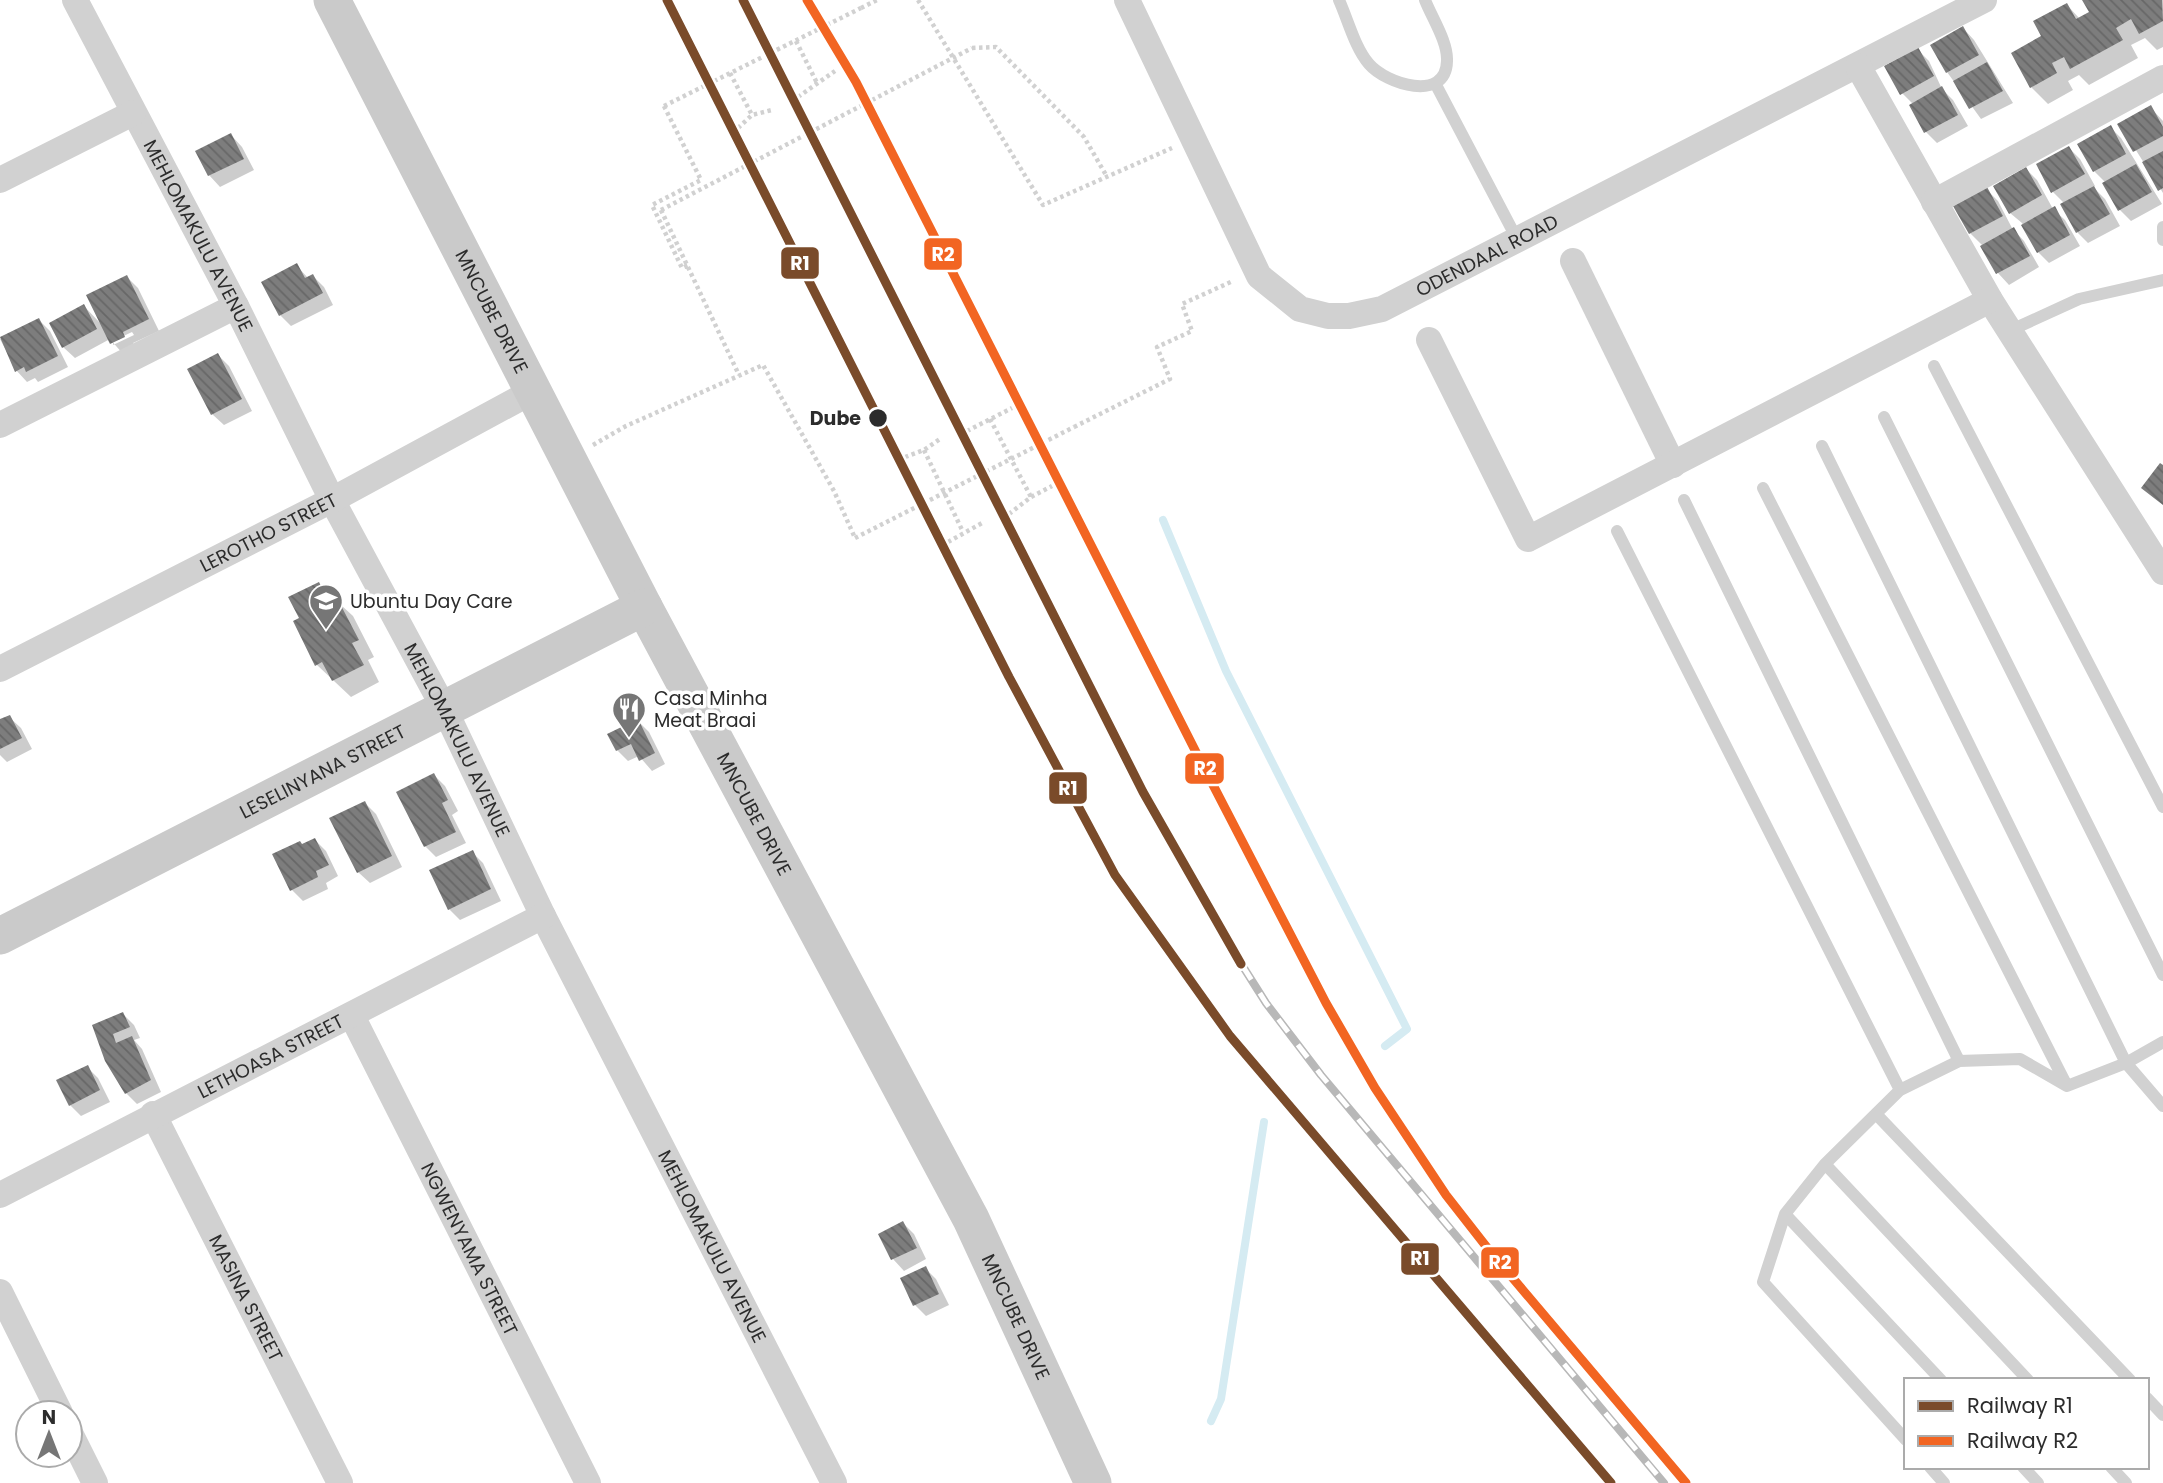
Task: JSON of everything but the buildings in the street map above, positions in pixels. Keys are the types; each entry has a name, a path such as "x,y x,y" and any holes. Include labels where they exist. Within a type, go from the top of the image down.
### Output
{"street":[{"name":"MEHLOMAKULU AVENUE","path":"75,0 236,306 332,500 444,710 543,916 834,1483"},
{"name":"MNCUBE DRIVE","path":"332,0 442,218 535,390 644,607 971,1219 1093,1483"},
{"name":"ODENDAAL ROAD","path":"1127,0 1256,270 1268,286 1300,309 1328,316 1349,316 1382,309 1984,0"},
{"path":"1858,66 1990,300 2163,572"},
{"path":"1934,202 2163,78"},
{"path":"0,180 133,113"},
{"path":"1573,261 1673,465"},
{"path":"1429,340 1528,539 1990,300"},
{"path":"0,425 236,306"},
{"name":"LEROTHO STREET","path":"0,669 332,500 535,390"},
{"name":"LESELINYANA STREET","path":"0,936 644,607"},
{"name":"LETHOASA STREET","path":"0,1195 153,1114 352,1016 543,916"},
{"name":"NGWENYAMA STREET","path":"352,1016 588,1483"},
{"name":"MASINA STREET","path":"153,1114 340,1483"},
{"path":"0,1292 53,1399"},
{"path":"84,1461 95,1483"}],"lane":[{"path":"1339,0 1366,61 1377,72 1395,83 1412,87 1435,83 1445,72 1447,62 1446,50 1425,0"},
{"path":"1435,83 1517,240"},
{"path":"2163,227 2163,240"},
{"path":"2009,331 2079,299 2163,279"},
{"path":"1934,366 2163,807"},
{"path":"1884,417 2163,975"},
{"path":"1822,446 2126,1063 2163,1106"},
{"path":"1763,488 2067,1086"},
{"path":"1684,500 1959,1061"},
{"path":"1618,531 1900,1090"},
{"path":"2067,1086 2126,1063 2163,1042"},
{"path":"1904,1438 1763,1282 1785,1214 1825,1164 1900,1090 1959,1061 2020,1059 2067,1086"},
{"path":"1876,1114 2128,1378"},
{"path":"1825,1164 2026,1378"},
{"path":"1785,1214 1939,1378"},
{"path":"2149,1400 2163,1415"},
{"path":"1932,1469 1944,1483"},
{"path":"2025,1469 2038,1483"},
{"path":"2113,1469 2126,1483"}],"path":[{"path":"689,265 682,268 652,205 701,180 664,106 877,0"},
{"path":"918,0 1043,205 1193,138"},
{"path":"796,41 817,83"},
{"path":"739,375 661,210 972,48 996,47 1084,137 1106,175"},
{"path":"798,97 835,71"},
{"path":"730,73 752,115"},
{"path":"738,128 752,115 772,110"},
{"path":"569,458 626,426 763,365 834,491 855,538 1170,379 1157,346 1192,331 1182,304 1256,270"},
{"path":"967,431 1012,408"},
{"path":"990,419 1031,497"},
{"path":"905,457 924,450 940,439"},
{"path":"924,450 963,532"},
{"path":"1009,514 1031,497 1052,486"},
{"path":"948,542 982,523"}],"waterway":[{"path":"1163,520 1226,671 1407,1029 1385,1046"},
{"path":"1211,1421 1221,1399 1264,1122"}],"railway":[{"path":"667,0 1009,677 1115,875 1230,1036 1611,1483"},
{"path":"743,0 1143,792 1223,935 1266,1003 1321,1075 1664,1483"},
{"path":"807,0 856,82 1198,756 1326,1003 1375,1088 1446,1195 1489,1250 1686,1483"}],"rail line":[{"name":"R1","path":"667,0 1009,677 1115,875 1230,1036 1611,1483"},
{"name":"R1","path":"743,0 1143,792 1241,964"},
{"name":"R2","path":"807,0 856,82 1198,756 1326,1003 1375,1088 1446,1195 1489,1250 1686,1483"}],"place":[{"name":"Dube","path":"878,418"},
{"name":"Ubuntu Day Care","path":"326,631"},
{"name":"Casa Minha Meat Braai","path":"629,739"}]}
